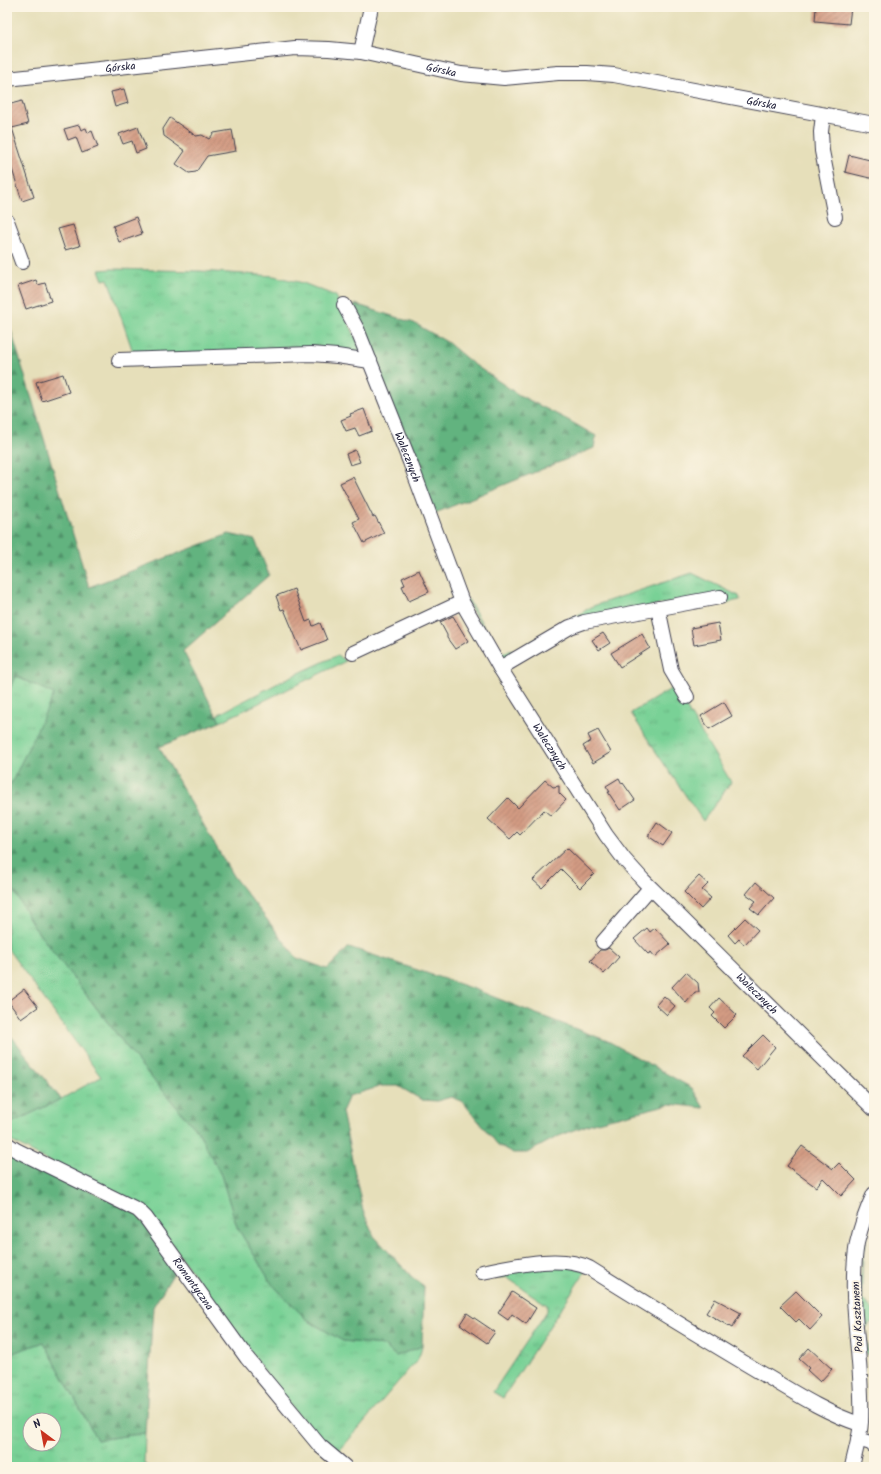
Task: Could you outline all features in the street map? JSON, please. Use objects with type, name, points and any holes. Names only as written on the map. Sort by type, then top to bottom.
[{"type":"street","points":[[361,52],[371,7]]},
{"type":"street","name":"Górska","points":[[7,79],[295,48],[329,49],[361,52],[461,74],[504,78],[580,73],[614,76],[874,124]]},
{"type":"street","points":[[823,115],[821,132],[822,151],[835,217]]},
{"type":"street","points":[[7,221],[22,262]]},
{"type":"street","name":"Walecznych","points":[[344,305],[357,329],[370,361],[410,462],[462,602],[500,668],[606,835],[624,859],[650,888],[874,1109]]},
{"type":"street","points":[[119,360],[311,354],[370,361]]},
{"type":"street","points":[[500,668],[577,624],[720,597]]},
{"type":"street","points":[[353,653],[462,602]]},
{"type":"street","points":[[658,608],[671,670],[687,697]]},
{"type":"street","points":[[603,942],[650,888]]},
{"type":"street","name":"Romantyczna","points":[[7,1144],[16,1150],[138,1210],[146,1218],[247,1358],[320,1446],[345,1467]]},
{"type":"street","name":"Pod Kasztanem","points":[[852,1467],[860,1424],[861,1390],[855,1295],[855,1259],[863,1222],[874,1194]]},
{"type":"street","points":[[482,1272],[555,1261],[579,1263],[694,1334],[768,1377],[842,1418],[860,1424]]},
{"type":"street","points":[[858,1439],[871,1443],[874,1446]]},
{"type":"green space","points":[[99,270],[200,271],[274,276],[303,283],[336,296],[365,357],[134,355],[108,279],[103,280]]},
{"type":"green space","points":[[355,304],[414,323],[447,342],[472,363],[519,395],[596,436],[594,448],[433,514],[352,309]]},
{"type":"green space","points":[[7,317],[89,587],[229,534],[255,540],[269,575],[183,651],[220,722],[159,747],[233,876],[297,958],[327,969],[349,947],[474,989],[608,1041],[692,1088],[704,1108],[670,1104],[593,1123],[559,1136],[527,1153],[513,1153],[498,1145],[462,1101],[451,1097],[437,1101],[422,1100],[398,1086],[382,1086],[349,1096],[342,1112],[363,1211],[374,1236],[412,1277],[424,1286],[422,1346],[396,1356],[383,1345],[343,1341],[307,1320],[272,1284],[237,1227],[221,1175],[199,1133],[139,1063],[34,927],[7,878],[7,782],[11,784],[54,694],[15,676],[7,696]]},
{"type":"green space","points":[[692,573],[739,596],[740,600],[725,603],[723,594],[605,614],[506,659],[501,658],[466,600],[468,599],[499,653],[519,649],[593,606]]},
{"type":"green space","points":[[338,655],[346,661],[220,722],[217,715],[284,680]]},
{"type":"green space","points":[[15,676],[55,694],[11,784],[7,782],[7,696]]},
{"type":"green space","points":[[674,687],[731,782],[703,821],[631,713]]},
{"type":"green space","points":[[7,878],[34,927],[139,1063],[199,1133],[221,1175],[237,1227],[272,1284],[307,1320],[343,1341],[383,1345],[396,1356],[422,1346],[416,1362],[335,1456],[290,1406],[150,1215],[7,1139],[7,1125],[61,1099],[101,1077],[7,948]]},
{"type":"green space","points":[[7,1035],[12,1037],[61,1099],[7,1125]]},
{"type":"green space","points":[[7,1149],[137,1214],[177,1268],[153,1307],[145,1433],[97,1440],[44,1342],[7,1355]]},
{"type":"green space","points":[[874,1208],[866,1238],[864,1253],[862,1298],[860,1284],[862,1246]]},
{"type":"green space","points":[[555,1264],[586,1270],[503,1398],[493,1392],[547,1311],[547,1305],[506,1277],[494,1279],[498,1273]]},
{"type":"green space","points":[[862,1298],[874,1311],[874,1325],[871,1322],[865,1329],[868,1356],[864,1351]]},
{"type":"green space","points":[[44,1342],[97,1440],[145,1433],[144,1463],[148,1467],[7,1467],[7,1355]]},
{"type":"building","points":[[816,7],[851,7],[849,24],[815,21]]},
{"type":"building","points":[[124,89],[128,103],[115,107],[111,92]]},
{"type":"building","points":[[22,101],[28,124],[12,128],[34,197],[22,201],[7,153],[7,105]]},
{"type":"building","points":[[170,118],[196,136],[202,135],[209,139],[214,133],[232,130],[236,151],[207,156],[196,172],[189,173],[176,164],[185,151],[164,136],[163,129]]},
{"type":"building","points":[[79,125],[81,130],[86,128],[88,133],[92,131],[98,147],[82,153],[76,137],[68,140],[64,129]]},
{"type":"building","points":[[138,127],[146,149],[136,153],[132,141],[123,144],[119,134]]},
{"type":"building","points":[[849,155],[874,161],[874,179],[845,172]]},
{"type":"building","points":[[136,217],[142,234],[119,242],[113,226]]},
{"type":"building","points":[[73,225],[80,246],[65,250],[58,229]]},
{"type":"building","points":[[36,280],[38,285],[45,283],[51,301],[26,309],[18,286]]},
{"type":"building","points":[[63,374],[69,392],[42,401],[36,382]]},
{"type":"building","points":[[364,409],[372,431],[359,436],[355,428],[346,431],[341,420],[351,416],[350,414]]},
{"type":"building","points":[[355,450],[360,462],[350,465],[346,454]]},
{"type":"building","points":[[353,477],[373,517],[375,516],[384,533],[364,543],[353,522],[359,519],[340,483]]},
{"type":"building","points":[[419,570],[429,592],[409,601],[402,586],[405,585],[402,578]]},
{"type":"building","points":[[294,589],[306,622],[311,620],[313,626],[320,623],[327,640],[301,650],[284,609],[281,610],[276,596]]},
{"type":"building","points":[[453,616],[468,641],[455,649],[447,638],[447,635],[440,622]]},
{"type":"building","points":[[718,623],[721,640],[694,645],[691,628]]},
{"type":"building","points":[[603,633],[610,643],[599,650],[592,640]]},
{"type":"building","points":[[642,634],[650,648],[620,667],[611,653]]},
{"type":"building","points":[[724,702],[732,716],[709,729],[701,716]]},
{"type":"building","points":[[598,730],[611,752],[593,763],[583,746],[591,741],[588,735]]},
{"type":"building","points":[[619,778],[635,800],[620,810],[608,792],[610,792],[606,786]]},
{"type":"building","points":[[545,780],[553,787],[559,786],[559,793],[566,800],[551,816],[544,810],[520,835],[517,832],[510,839],[488,819],[508,798],[518,808]]},
{"type":"building","points":[[657,822],[672,833],[663,846],[648,836]]},
{"type":"building","points":[[567,848],[594,874],[580,888],[561,869],[542,888],[533,880]]},
{"type":"building","points":[[699,876],[708,884],[702,890],[711,898],[701,909],[684,892]]},
{"type":"building","points":[[756,882],[774,898],[759,915],[750,908],[756,901],[746,894]]},
{"type":"building","points":[[745,918],[758,930],[744,945],[739,939],[735,943],[728,935]]},
{"type":"building","points":[[647,928],[650,932],[655,928],[670,944],[655,957],[651,952],[648,954],[634,939]]},
{"type":"building","points":[[609,948],[619,957],[604,974],[590,961],[600,950]]},
{"type":"building","points":[[686,972],[698,983],[699,992],[695,992],[686,1003],[672,987]]},
{"type":"building","points":[[24,989],[38,1007],[21,1019],[8,1001]]},
{"type":"building","points":[[664,996],[675,1006],[667,1015],[656,1005]]},
{"type":"building","points":[[719,998],[737,1015],[724,1028],[712,1016],[715,1013],[710,1008]]},
{"type":"building","points":[[763,1035],[775,1047],[757,1069],[742,1056]]},
{"type":"building","points":[[802,1146],[833,1169],[839,1163],[856,1180],[841,1196],[823,1178],[816,1187],[787,1166]]},
{"type":"building","points":[[796,1291],[822,1317],[810,1330],[799,1319],[796,1322],[780,1306]]},
{"type":"building","points":[[512,1292],[536,1308],[526,1324],[512,1314],[508,1320],[498,1313]]},
{"type":"building","points":[[715,1299],[741,1313],[732,1328],[706,1313]]},
{"type":"building","points":[[467,1313],[495,1332],[487,1343],[460,1324]]},
{"type":"building","points":[[809,1348],[832,1369],[820,1382],[807,1370],[809,1368],[799,1359]]}]
